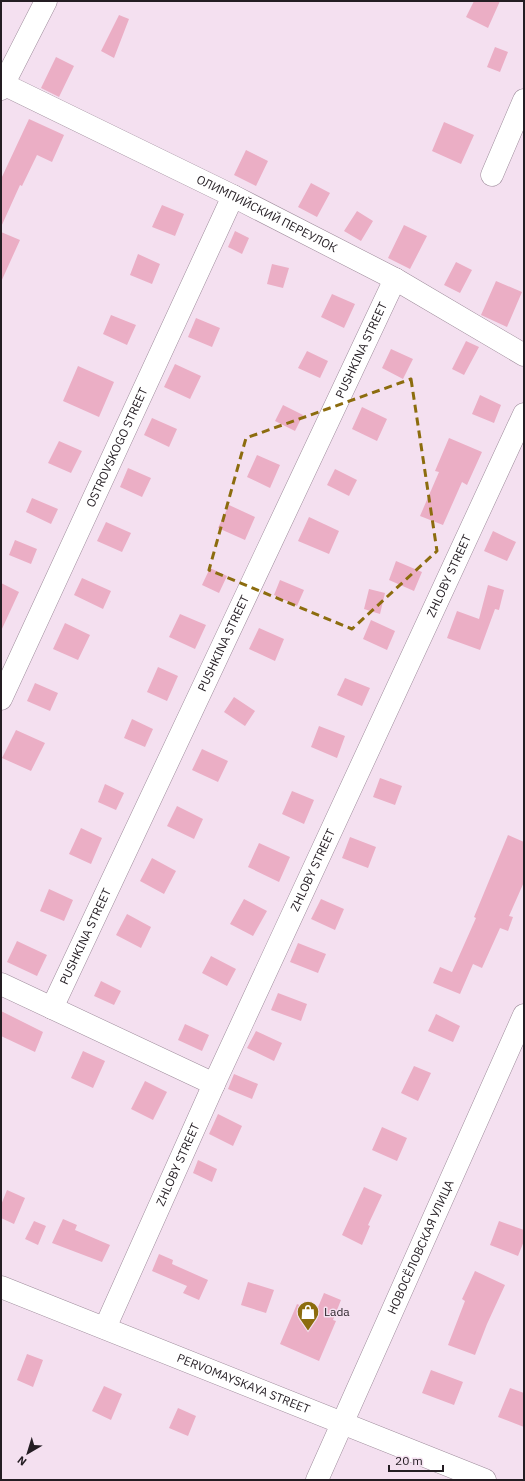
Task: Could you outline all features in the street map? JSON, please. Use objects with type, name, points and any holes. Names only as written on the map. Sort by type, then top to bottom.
[{"type":"street","points":[[2,87],[46,1]]},
{"type":"street","name":"ОЛИМПИЙСКИЙ ПЕРЕУЛОК","points":[[2,87],[233,196],[395,279],[524,355]]},
{"type":"street","points":[[492,175],[524,100]]},
{"type":"street","name":"OSTROVSKOGO STREET","points":[[1,699],[233,196]]},
{"type":"street","name":"PUSHKINA STREET","points":[[52,1008],[395,279]]},
{"type":"street","name":"ZHLOBY STREET","points":[[105,1328],[214,1084],[524,414]]},
{"type":"street","points":[[1,984],[214,1084]]},
{"type":"street","name":"НОВОСЁЛОВСКАЯ УЛИЦА","points":[[317,1480],[341,1423],[524,1015]]},
{"type":"street","name":"PERVOMAYSKAYA STREET","points":[[1,1287],[485,1480]]},
{"type":"highlighted area","points":[[411,379],[437,551],[352,629],[209,570],[246,438]]},
{"type":"building","points":[[474,1],[500,1],[488,28],[466,17]]},
{"type":"building","points":[[119,15],[129,19],[114,58],[101,51]]},
{"type":"building","points":[[495,47],[508,52],[500,72],[487,67]]},
{"type":"building","points":[[56,57],[74,66],[59,97],[41,88]]},
{"type":"building","points":[[29,119],[64,135],[52,162],[37,155],[22,186],[20,185],[1,227],[1,179]]},
{"type":"building","points":[[444,122],[474,135],[461,164],[432,151]]},
{"type":"building","points":[[246,150],[268,161],[256,186],[234,175]]},
{"type":"building","points":[[311,183],[330,193],[317,217],[298,207]]},
{"type":"building","points":[[162,205],[184,214],[175,236],[152,227]]},
{"type":"building","points":[[357,211],[373,221],[361,241],[344,231]]},
{"type":"building","points":[[404,225],[427,236],[410,269],[388,258]]},
{"type":"building","points":[[235,231],[249,238],[242,254],[228,247]]},
{"type":"building","points":[[1,232],[20,240],[1,282]]},
{"type":"building","points":[[138,254],[160,264],[152,284],[130,275]]},
{"type":"building","points":[[456,262],[472,270],[460,293],[444,285]]},
{"type":"building","points":[[272,264],[289,268],[283,288],[267,284]]},
{"type":"building","points":[[496,281],[522,292],[507,327],[481,315]]},
{"type":"building","points":[[332,294],[355,304],[344,328],[321,317]]},
{"type":"building","points":[[111,315],[136,325],[127,345],[103,334]]},
{"type":"building","points":[[196,318],[220,328],[212,347],[188,337]]},
{"type":"building","points":[[466,341],[479,347],[464,375],[452,369]]},
{"type":"building","points":[[391,349],[413,359],[403,379],[382,368]]},
{"type":"building","points":[[307,351],[328,361],[320,378],[298,368]]},
{"type":"building","points":[[175,364],[201,376],[190,399],[164,387]]},
{"type":"building","points":[[78,366],[114,382],[99,417],[63,401]]},
{"type":"building","points":[[480,395],[501,405],[494,423],[472,414]]},
{"type":"building","points":[[283,405],[303,415],[295,431],[275,421]]},
{"type":"building","points":[[362,407],[387,419],[377,441],[352,429]]},
{"type":"building","points":[[152,418],[177,429],[169,447],[144,435]]},
{"type":"building","points":[[449,438],[482,452],[467,485],[462,482],[443,525],[420,516],[439,472],[435,471]]},
{"type":"building","points":[[59,441],[82,451],[71,473],[48,463]]},
{"type":"building","points":[[257,455],[280,465],[270,488],[247,477]]},
{"type":"building","points":[[128,468],[151,478],[142,497],[120,487]]},
{"type":"building","points":[[335,469],[357,480],[349,496],[327,485]]},
{"type":"building","points":[[32,498],[58,509],[51,524],[26,512]]},
{"type":"building","points":[[229,505],[255,517],[245,540],[218,528]]},
{"type":"building","points":[[309,517],[339,531],[329,554],[298,541]]},
{"type":"building","points":[[106,522],[131,533],[122,552],[97,541]]},
{"type":"building","points":[[493,531],[516,542],[507,561],[484,551]]},
{"type":"building","points":[[15,540],[37,549],[31,564],[9,555]]},
{"type":"building","points":[[396,561],[422,572],[414,591],[389,580]]},
{"type":"building","points":[[210,568],[227,576],[219,593],[202,585]]},
{"type":"building","points":[[82,578],[111,591],[103,609],[74,595]]},
{"type":"building","points":[[280,580],[304,590],[297,606],[274,595]]},
{"type":"building","points":[[1,583],[19,592],[1,631]]},
{"type":"building","points":[[488,585],[504,590],[499,610],[495,609],[480,650],[447,638],[457,611],[479,619]]},
{"type":"building","points":[[369,589],[385,593],[380,614],[364,609]]},
{"type":"building","points":[[180,614],[206,625],[195,649],[169,637]]},
{"type":"building","points":[[371,620],[395,631],[387,650],[363,639]]},
{"type":"building","points":[[65,623],[90,635],[78,660],[53,649]]},
{"type":"building","points":[[259,628],[284,639],[275,661],[249,649]]},
{"type":"building","points":[[158,667],[178,676],[167,701],[147,692]]},
{"type":"building","points":[[345,678],[370,688],[362,706],[337,695]]},
{"type":"building","points":[[35,683],[58,693],[50,711],[27,701]]},
{"type":"building","points":[[234,697],[255,711],[245,726],[224,712]]},
{"type":"building","points":[[132,719],[153,729],[145,747],[124,738]]},
{"type":"building","points":[[319,726],[345,736],[337,758],[311,747]]},
{"type":"building","points":[[16,730],[45,743],[31,771],[2,758]]},
{"type":"building","points":[[202,749],[228,761],[218,782],[192,770]]},
{"type":"building","points":[[380,778],[402,786],[395,805],[373,797]]},
{"type":"building","points":[[105,784],[124,793],[116,810],[98,802]]},
{"type":"building","points":[[292,791],[314,800],[304,824],[282,814]]},
{"type":"building","points":[[177,806],[203,819],[194,839],[167,826]]},
{"type":"building","points":[[81,828],[102,838],[91,864],[69,854]]},
{"type":"building","points":[[508,835],[524,842],[524,882],[509,916],[513,917],[508,931],[500,928],[482,968],[473,964],[460,994],[433,983],[440,967],[452,972],[476,918],[474,917]]},
{"type":"building","points":[[350,837],[376,847],[368,868],[342,858]]},
{"type":"building","points":[[259,843],[290,857],[279,882],[248,867]]},
{"type":"building","points":[[152,858],[176,871],[164,894],[140,881]]},
{"type":"building","points":[[49,889],[73,900],[64,921],[40,911]]},
{"type":"building","points":[[244,899],[267,911],[253,936],[230,924]]},
{"type":"building","points":[[321,899],[344,909],[335,930],[311,919]]},
{"type":"building","points":[[127,914],[151,927],[141,948],[116,935]]},
{"type":"building","points":[[17,941],[47,955],[37,976],[7,962]]},
{"type":"building","points":[[298,943],[326,954],[318,973],[290,962]]},
{"type":"building","points":[[211,956],[236,969],[227,986],[202,973]]},
{"type":"building","points":[[101,981],[121,991],[114,1005],[94,996]]},
{"type":"building","points":[[278,993],[307,1004],[301,1021],[271,1010]]},
{"type":"building","points":[[1,1011],[43,1032],[35,1052],[1,1036]]},
{"type":"building","points":[[436,1014],[460,1026],[453,1042],[428,1031]]},
{"type":"building","points":[[185,1024],[209,1035],[202,1051],[178,1040]]},
{"type":"building","points":[[256,1031],[282,1043],[274,1061],[247,1048]]},
{"type":"building","points":[[83,1051],[105,1061],[93,1088],[71,1078]]},
{"type":"building","points":[[414,1066],[431,1073],[418,1101],[401,1093]]},
{"type":"building","points":[[234,1074],[258,1084],[252,1099],[228,1089]]},
{"type":"building","points":[[145,1081],[167,1092],[153,1120],[131,1109]]},
{"type":"building","points":[[218,1114],[242,1126],[233,1146],[209,1134]]},
{"type":"building","points":[[382,1127],[407,1138],[397,1161],[372,1150]]},
{"type":"building","points":[[198,1160],[217,1169],[212,1182],[193,1173]]},
{"type":"building","points":[[364,1187],[382,1195],[368,1225],[370,1226],[362,1245],[342,1235]]},
{"type":"building","points":[[7,1190],[25,1198],[14,1224],[1,1218],[1,1205]]},
{"type":"building","points":[[63,1219],[77,1225],[75,1230],[110,1245],[102,1262],[52,1243]]},
{"type":"building","points":[[34,1221],[46,1226],[38,1245],[25,1239]]},
{"type":"building","points":[[499,1221],[524,1230],[524,1241],[518,1256],[490,1245]]},
{"type":"building","points":[[159,1254],[173,1260],[172,1264],[208,1280],[199,1300],[183,1293],[187,1286],[152,1271]]},
{"type":"building","points":[[475,1271],[505,1285],[475,1355],[448,1345],[465,1301],[462,1299]]},
{"type":"building","points":[[248,1282],[274,1290],[266,1313],[241,1305]]},
{"type":"building","name":"Lada","points":[[324,1293],[341,1300],[333,1320],[336,1321],[319,1361],[280,1344],[297,1304],[316,1312]]},
{"type":"building","points":[[27,1354],[43,1360],[33,1387],[17,1380]]},
{"type":"building","points":[[431,1370],[463,1382],[454,1405],[422,1393]]},
{"type":"building","points":[[104,1386],[122,1394],[111,1420],[92,1411]]},
{"type":"building","points":[[510,1388],[524,1393],[524,1427],[498,1417]]},
{"type":"building","points":[[178,1408],[196,1416],[188,1436],[169,1428]]},
{"type":"place","name":"Lada","points":[[308,1332]]}]
